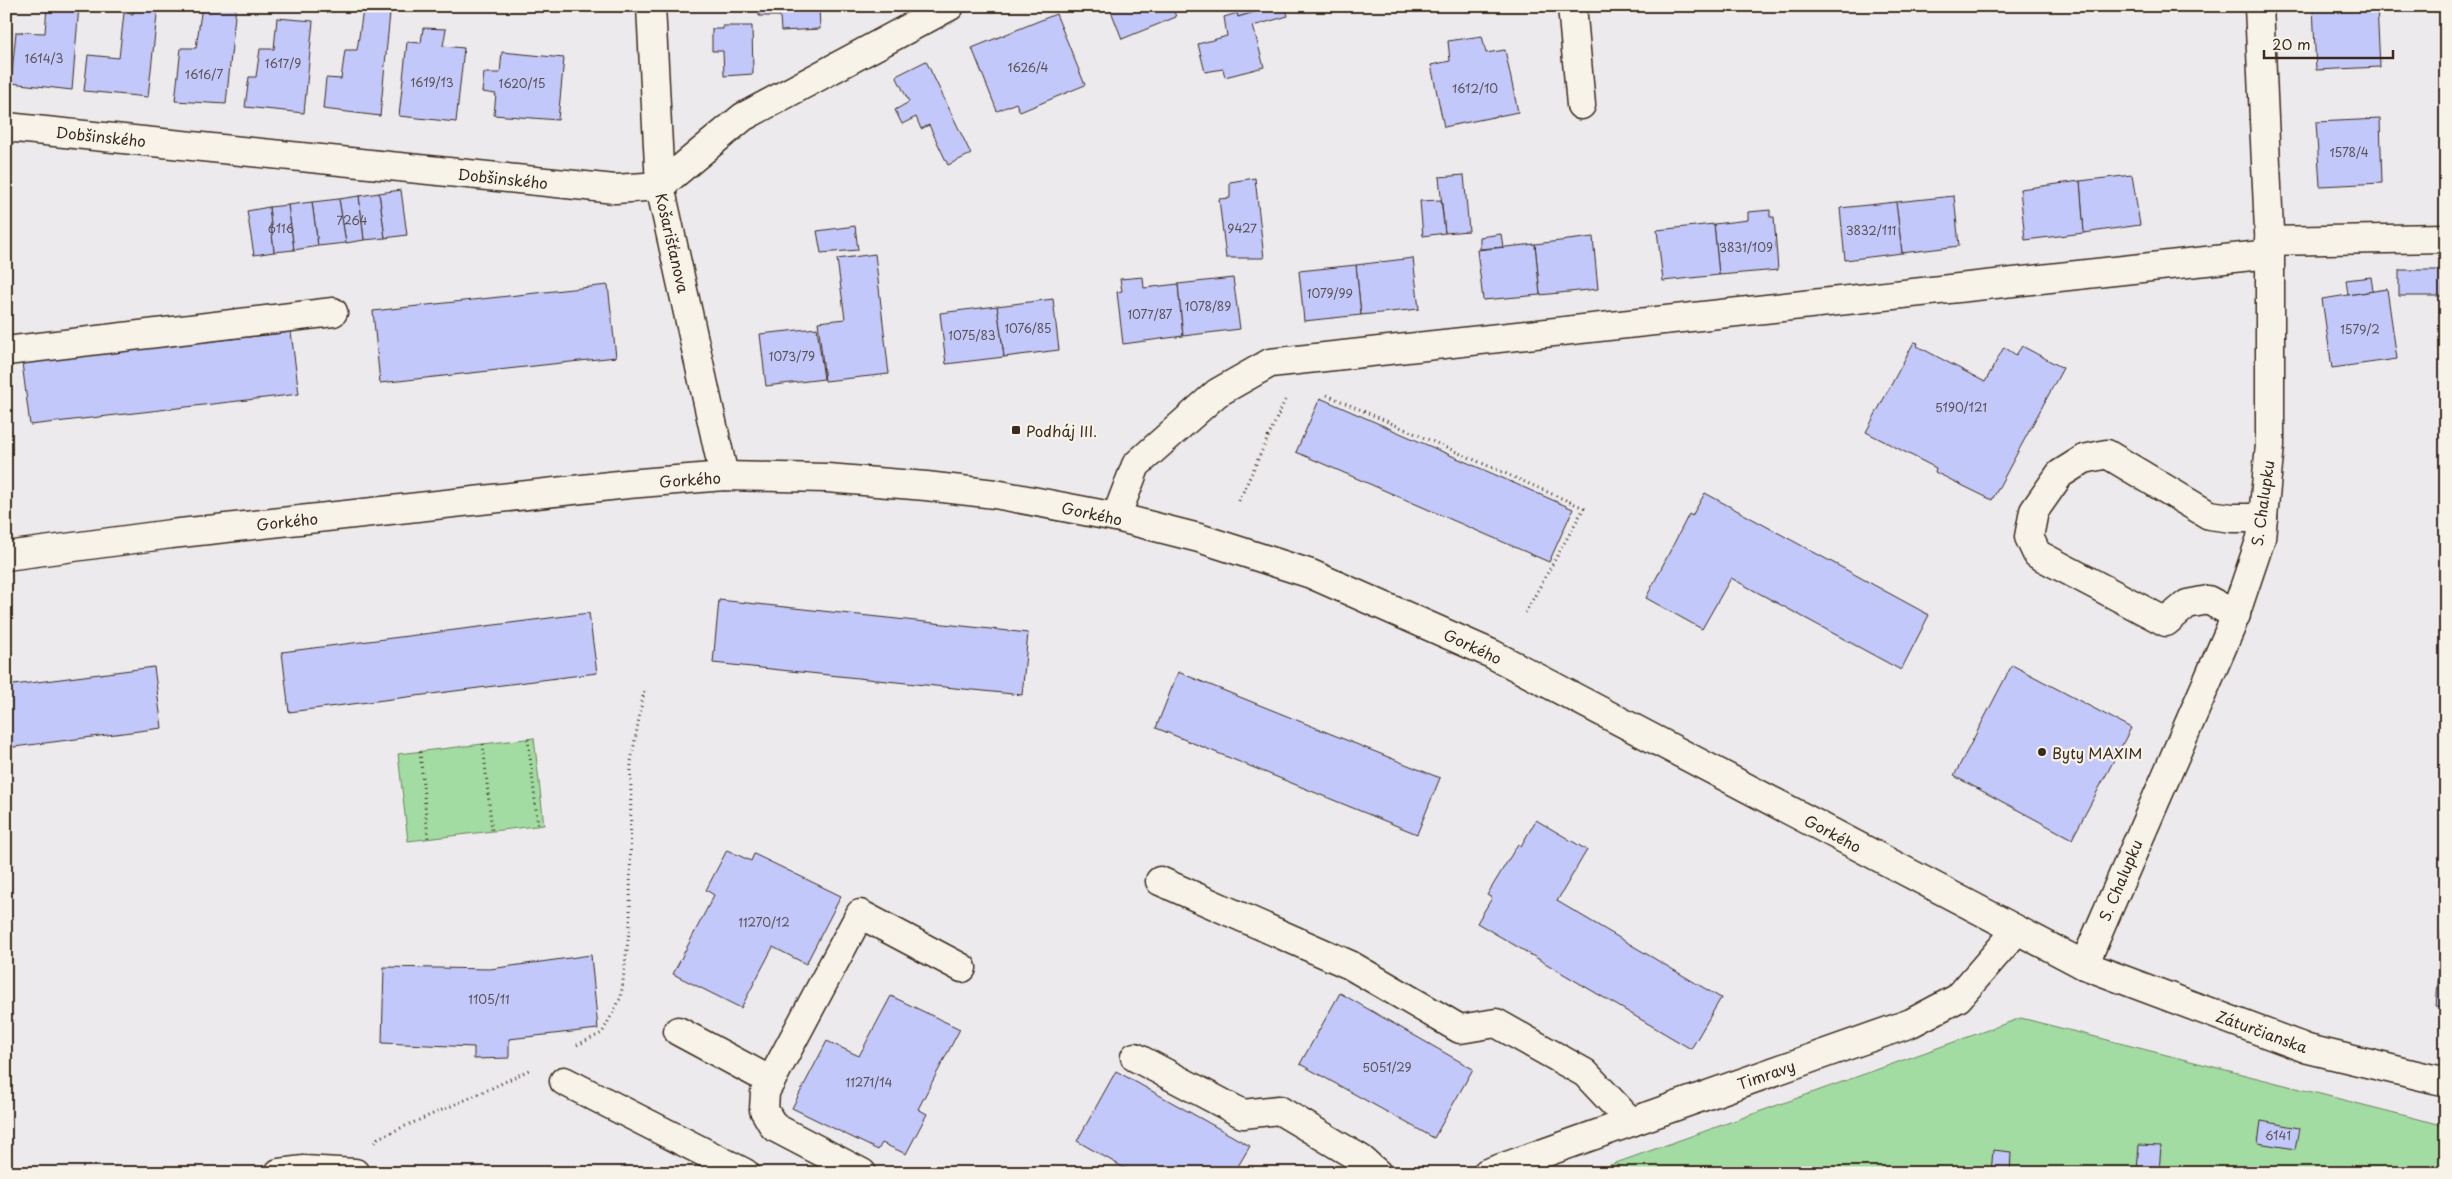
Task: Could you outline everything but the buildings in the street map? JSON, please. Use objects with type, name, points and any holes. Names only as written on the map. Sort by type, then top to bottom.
[{"type":"street","name":"Košarišťanova","points":[[651,6],[660,186],[724,476]]},
{"type":"street","points":[[660,186],[743,117],[950,6]]},
{"type":"street","points":[[1572,6],[1582,105]]},
{"type":"street","name":"S. Chalupku","points":[[2084,965],[2236,615],[2260,538],[2270,445],[2269,247],[2259,6]]},
{"type":"street","name":"Dobšinského","points":[[6,127],[615,189],[660,186]]},
{"type":"street","points":[[1116,517],[1136,465],[1217,393],[1270,364],[2269,247],[2446,238]]},
{"type":"street","points":[[6,350],[334,312]]},
{"type":"street","points":[[2236,615],[2208,600],[2187,604],[2166,622],[2038,554],[2029,538],[2034,510],[2060,474],[2084,459],[2107,454],[2209,515],[2232,518],[2263,518]]},
{"type":"street","name":"Gorkého","points":[[6,556],[201,531],[628,484],[724,476],[827,478],[926,486],[995,494],[1116,517],[1199,538],[1311,574],[1492,654],[2084,965]]},
{"type":"street","points":[[1160,881],[1350,965],[1460,1029],[1496,1022],[1585,1073],[1631,1122]]},
{"type":"street","points":[[862,1173],[774,1127],[764,1110],[765,1092],[860,914],[962,968]]},
{"type":"street","name":"Timravy","points":[[1487,1173],[1911,1023],[1958,998],[2017,930]]},
{"type":"street","name":"Záturčianska","points":[[2084,965],[2308,1049],[2446,1082]]},
{"type":"street","points":[[678,1031],[771,1081]]},
{"type":"street","points":[[1135,1057],[1243,1114],[1279,1110],[1361,1159],[1377,1173]]},
{"type":"street","points":[[564,1081],[745,1173]]},
{"type":"street","points":[[279,1173],[304,1170],[354,1173]]},
{"type":"path","points":[[1239,501],[1290,390]]},
{"type":"path","points":[[1321,393],[1584,508],[1525,613]]},
{"type":"path","points":[[572,1048],[602,1033],[621,997],[630,924],[631,762],[644,691]]},
{"type":"path","points":[[528,739],[538,826]]},
{"type":"path","points":[[483,744],[492,831]]},
{"type":"path","points":[[420,752],[428,838]]},
{"type":"path","points":[[354,1173],[378,1138],[490,1089],[532,1068]]},
{"type":"green space","points":[[534,738],[544,825],[408,841],[398,754]]},
{"type":"green space","points":[[2021,1018],[2446,1126],[2446,1173],[1588,1173]]},
{"type":"place","name":"Podháj III.","points":[[1016,430]]},
{"type":"place","name":"Byty MAXIM","points":[[2042,752]]}]
